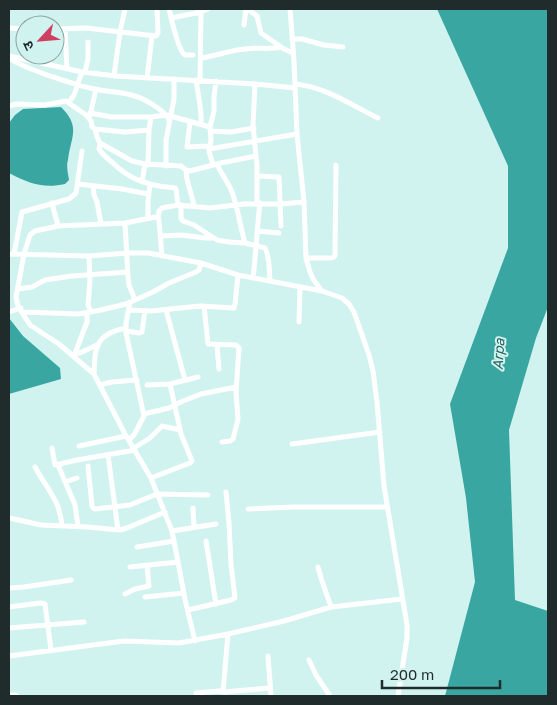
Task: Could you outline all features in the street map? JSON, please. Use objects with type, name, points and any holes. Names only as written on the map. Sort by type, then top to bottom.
[{"type":"street","points":[[114,76],[125,9]]},
{"type":"street","points":[[67,68],[65,29],[86,28],[157,36],[157,9]]},
{"type":"street","points":[[169,9],[176,37],[183,53],[193,55]]},
{"type":"street","points":[[171,18],[208,9]]},
{"type":"street","points":[[244,25],[247,9],[256,16],[260,33],[287,50],[294,52]]},
{"type":"street","points":[[290,9],[304,202],[306,258],[313,279],[322,291]]},
{"type":"street","points":[[201,10],[201,58],[198,80],[201,124]]},
{"type":"street","points":[[147,78],[152,36]]},
{"type":"street","points":[[292,39],[302,39],[314,43],[343,47]]},
{"type":"street","points":[[68,102],[74,94],[84,72],[88,59],[88,42]]},
{"type":"street","points":[[201,58],[213,57],[233,50],[282,46]]},
{"type":"street","points":[[9,57],[22,66],[78,85],[131,95],[158,108],[169,117]]},
{"type":"street","points":[[49,65],[114,76],[307,86],[345,100],[378,118]]},
{"type":"street","points":[[166,166],[166,140],[169,117],[174,100],[174,79]]},
{"type":"street","points":[[216,81],[209,147],[215,164],[230,187],[245,242]]},
{"type":"street","points":[[253,278],[259,203],[254,128],[255,84]]},
{"type":"street","points":[[96,89],[90,116],[92,127],[95,129],[100,143],[100,150],[130,177],[150,184],[175,188],[183,221],[194,224],[214,238],[222,241],[245,242],[265,248],[270,281]]},
{"type":"street","points":[[10,104],[44,105],[63,101],[68,102],[90,116],[169,117],[201,124],[210,129],[231,132],[254,128]]},
{"type":"street","points":[[142,182],[147,164],[151,117]]},
{"type":"street","points":[[190,122],[187,147],[209,147],[298,134]]},
{"type":"street","points":[[95,129],[125,132],[149,130]]},
{"type":"street","points":[[100,143],[132,161],[166,166],[181,166],[190,171],[256,156]]},
{"type":"street","points":[[82,152],[76,193],[72,198],[22,212],[11,254],[89,256],[148,253],[202,263],[238,276],[322,291],[342,298],[354,312],[373,371],[384,486],[407,625],[407,638],[398,696]]},
{"type":"street","points":[[306,258],[332,258],[335,256],[336,165]]},
{"type":"street","points":[[186,170],[194,206]]},
{"type":"street","points":[[257,176],[279,177],[281,226]]},
{"type":"street","points":[[78,184],[148,194]]},
{"type":"street","points":[[148,218],[150,184]]},
{"type":"street","points":[[93,186],[101,224]]},
{"type":"street","points":[[162,256],[158,217],[159,211],[162,208],[179,205],[210,208],[259,203],[304,202]]},
{"type":"street","points":[[52,203],[58,226]]},
{"type":"street","points":[[158,217],[125,223],[58,226],[39,229],[32,233],[29,238],[16,297],[18,306],[30,325],[75,354],[94,374],[151,478],[172,531],[195,640]]},
{"type":"street","points":[[79,446],[128,438],[134,435],[143,420],[144,414],[126,329],[132,301],[129,285],[125,223]]},
{"type":"street","points":[[257,231],[279,233]]},
{"type":"street","points":[[160,236],[182,235],[214,238]]},
{"type":"street","points":[[75,354],[89,312],[89,256]]},
{"type":"street","points":[[9,312],[22,310],[71,314],[89,312],[132,301],[196,272],[202,263]]},
{"type":"street","points":[[18,289],[32,287],[45,280],[90,274],[128,272]]},
{"type":"street","points":[[129,310],[166,310],[204,306],[234,308],[238,276]]},
{"type":"street","points":[[299,322],[300,287]]},
{"type":"street","points":[[204,306],[208,344],[238,346],[236,387],[238,419],[234,438],[230,441],[222,442]]},
{"type":"street","points":[[166,310],[186,380]]},
{"type":"street","points":[[75,354],[97,345],[110,332],[126,329],[139,333],[142,332],[145,311]]},
{"type":"street","points":[[94,374],[97,345]]},
{"type":"street","points":[[217,345],[219,369]]},
{"type":"street","points":[[147,384],[170,384],[198,377]]},
{"type":"street","points":[[100,385],[136,380]]},
{"type":"street","points":[[151,478],[191,463],[192,460],[180,430],[170,384]]},
{"type":"street","points":[[144,414],[169,408],[201,394],[236,387]]},
{"type":"street","points":[[58,465],[134,449],[150,438],[162,426],[180,430]]},
{"type":"street","points":[[292,444],[380,432]]},
{"type":"street","points":[[52,448],[54,464],[58,465],[75,505],[78,526]]},
{"type":"street","points":[[108,455],[118,530]]},
{"type":"street","points":[[88,466],[93,508],[95,509],[133,504],[158,494],[208,495]]},
{"type":"street","points":[[35,468],[56,501],[62,526]]},
{"type":"street","points":[[65,482],[77,478]]},
{"type":"street","points":[[188,610],[236,598],[231,565],[226,492]]},
{"type":"street","points":[[248,509],[387,507]]},
{"type":"street","points":[[193,508],[194,527]]},
{"type":"street","points":[[9,518],[33,524],[118,530],[165,512]]},
{"type":"street","points":[[172,531],[216,524]]},
{"type":"street","points":[[206,541],[216,604]]},
{"type":"street","points":[[137,547],[174,542]]},
{"type":"street","points":[[130,568],[178,562]]},
{"type":"street","points":[[125,594],[135,589],[149,586],[147,566]]},
{"type":"street","points":[[318,567],[331,607]]},
{"type":"street","points":[[9,588],[72,580]]},
{"type":"street","points":[[145,597],[184,593]]},
{"type":"street","points":[[9,656],[124,641],[179,643],[284,621],[331,607],[402,599]]},
{"type":"street","points":[[9,607],[44,603],[49,625],[51,650]]},
{"type":"street","points":[[9,628],[84,622]]},
{"type":"street","points":[[221,693],[228,634]]},
{"type":"street","points":[[268,656],[271,696]]},
{"type":"street","points":[[309,660],[316,675],[330,696]]},
{"type":"street","points":[[196,693],[236,694],[270,688]]},
{"type":"street","points":[[9,695],[16,696]]},
{"type":"water","name":"Arpa","points":[[437,9],[548,9],[548,307],[536,338],[509,430],[515,600],[548,611],[548,696],[445,696],[475,582],[466,498],[450,404],[508,248],[508,166]]},
{"type":"water","points":[[61,107],[71,120],[73,126],[67,165],[69,180],[65,184],[50,186],[29,182],[9,173],[9,123],[15,115],[23,109]]},
{"type":"water","points":[[9,318],[23,336],[60,368],[61,379],[9,394]]}]
